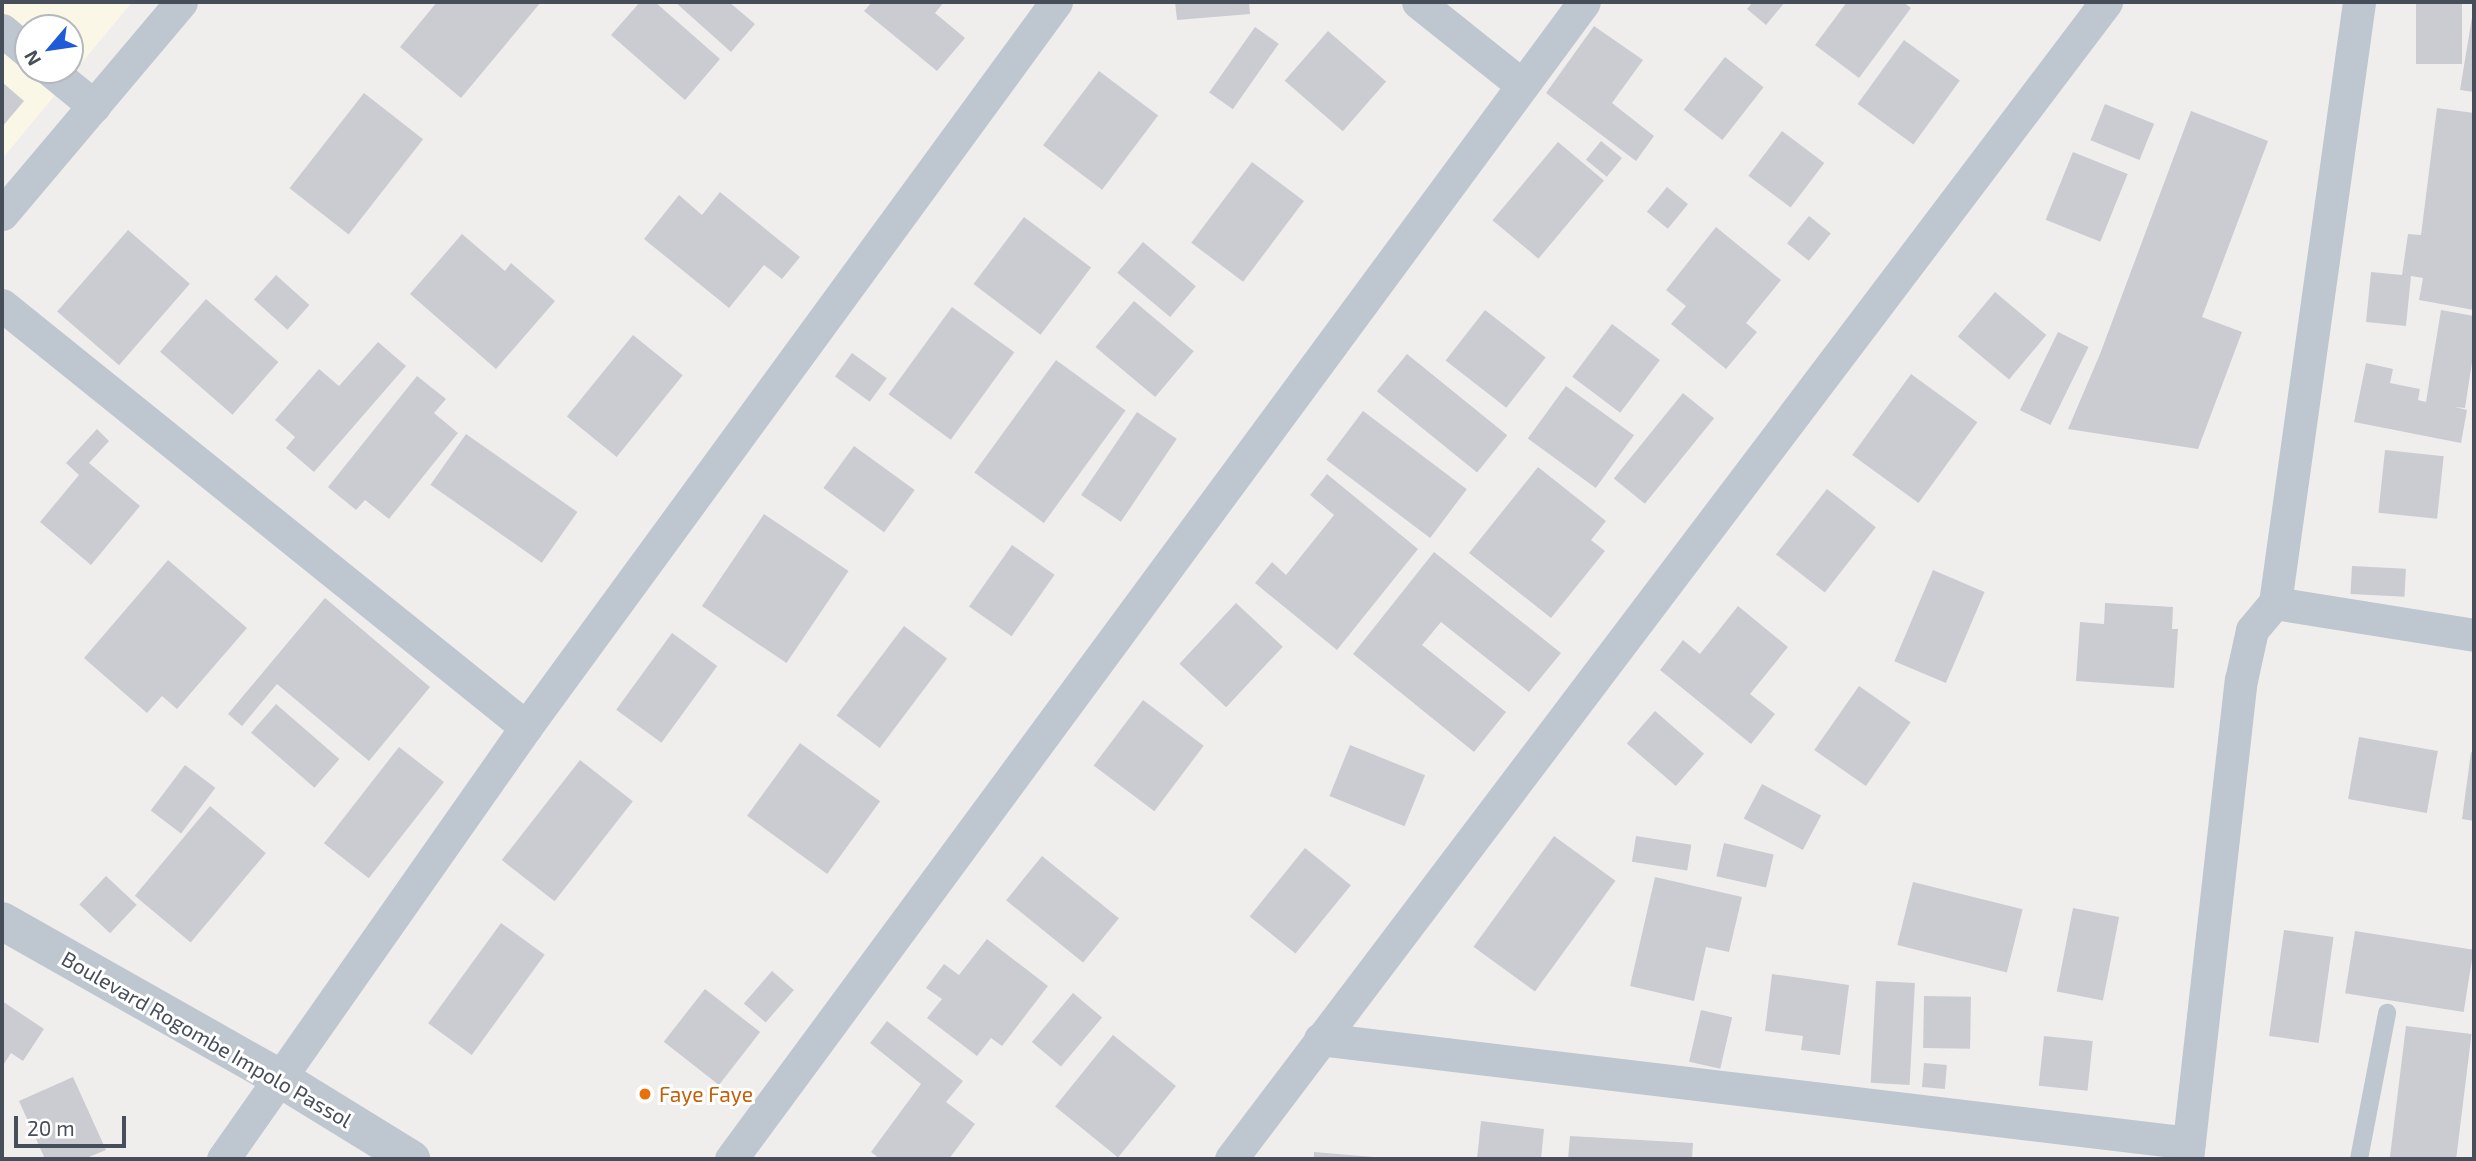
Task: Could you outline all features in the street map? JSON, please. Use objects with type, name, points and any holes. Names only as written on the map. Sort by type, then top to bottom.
[{"type":"street","points":[[2,214],[181,2]]},
{"type":"street","points":[[223,1159],[526,727],[1056,2]]},
{"type":"street","points":[[1418,2],[1522,85]]},
{"type":"street","points":[[731,1159],[1584,2]]},
{"type":"street","points":[[1231,1159],[2106,2]]},
{"type":"street","points":[[1321,1039],[2188,1151],[2241,680],[2252,630],[2275,603],[2359,2]]},
{"type":"street","points":[[67,84],[94,106]]},
{"type":"street","points":[[2,304],[526,727]]},
{"type":"street","points":[[2275,603],[2474,635]]},
{"type":"street","name":"Boulevard Rogombe Impolo Passol","points":[[2,921],[281,1079],[411,1159]]},
{"type":"lane","points":[[2359,1159],[2387,1013]]},
{"type":"shaded area","points":[[2,2],[132,2],[84,60],[84,14],[14,14],[14,84],[64,84],[2,159]]},
{"type":"building","points":[[437,2],[541,2],[461,98],[400,47]]},
{"type":"building","points":[[640,2],[655,2],[720,59],[685,100],[611,35]]},
{"type":"building","points":[[675,2],[729,2],[755,24],[731,52]]},
{"type":"building","points":[[872,2],[944,2],[935,13],[965,38],[937,71],[864,11]]},
{"type":"building","points":[[1175,2],[1249,2],[1250,14],[1177,20]]},
{"type":"building","points":[[1753,2],[1785,2],[1766,25],[1747,9]]},
{"type":"building","points":[[1847,2],[1903,2],[1911,8],[1859,78],[1815,45]]},
{"type":"building","points":[[2416,2],[2462,2],[2462,64],[2416,64]]},
{"type":"building","points":[[2474,12],[2474,92],[2460,90]]},
{"type":"building","points":[[1594,26],[1643,60],[1612,103],[1654,136],[1636,161],[1546,93]]},
{"type":"building","points":[[1255,27],[1279,44],[1233,109],[1209,93]]},
{"type":"building","points":[[1328,31],[1386,82],[1343,131],[1285,81]]},
{"type":"building","points":[[1904,40],[1960,81],[1913,144],[1858,104]]},
{"type":"building","points":[[1725,57],[1764,87],[1722,140],[1684,110]]},
{"type":"building","points":[[1099,71],[1158,116],[1102,190],[1043,145]]},
{"type":"building","points":[[2,82],[24,101],[2,127]]},
{"type":"building","points":[[364,93],[423,139],[349,235],[290,188]]},
{"type":"building","points":[[2105,104],[2154,124],[2140,160],[2090,140]]},
{"type":"building","points":[[2437,108],[2474,113],[2474,310],[2419,300],[2423,278],[2411,276],[2406,326],[2366,322],[2371,272],[2402,275],[2408,234],[2421,235]]},
{"type":"building","points":[[2191,111],[2268,141],[2202,317],[2242,332],[2198,449],[2068,429],[2100,354]]},
{"type":"building","points":[[1782,131],[1824,163],[1791,208],[1748,176]]},
{"type":"building","points":[[1601,141],[1622,158],[1607,177],[1586,160]]},
{"type":"building","points":[[1558,142],[1604,181],[1538,259],[1492,220]]},
{"type":"building","points":[[2073,152],[2128,174],[2100,242],[2046,220]]},
{"type":"building","points":[[1252,162],[1304,201],[1243,282],[1191,243]]},
{"type":"building","points":[[1667,187],[1688,204],[1668,229],[1647,212]]},
{"type":"building","points":[[720,192],[800,257],[782,279],[764,265],[729,308],[644,239],[679,195],[702,215]]},
{"type":"building","points":[[1809,216],[1831,234],[1809,261],[1787,243]]},
{"type":"building","points":[[1024,217],[1091,268],[1041,335],[973,284]]},
{"type":"building","points":[[1716,227],[1781,280],[1746,323],[1757,332],[1726,369],[1671,324],[1686,306],[1666,290]]},
{"type":"building","points":[[128,230],[190,284],[119,365],[57,312]]},
{"type":"building","points":[[462,234],[505,271],[511,263],[555,301],[496,369],[410,294]]},
{"type":"building","points":[[1143,242],[1196,286],[1170,317],[1117,273]]},
{"type":"building","points":[[276,275],[309,305],[287,330],[254,300]]},
{"type":"building","points":[[1995,292],[2046,335],[2009,379],[1958,336]]},
{"type":"building","points":[[206,299],[278,362],[233,415],[160,352]]},
{"type":"building","points":[[1134,301],[1194,351],[1155,397],[1095,347]]},
{"type":"building","points":[[952,307],[1014,352],[951,440],[889,394]]},
{"type":"building","points":[[1485,310],[1546,357],[1506,408],[1446,360]]},
{"type":"building","points":[[2441,310],[2474,316],[2474,349],[2465,408],[2455,407],[2467,410],[2461,443],[2354,422],[2366,363],[2393,369],[2390,383],[2420,389],[2418,400],[2426,402]]},
{"type":"building","points":[[1612,324],[1660,360],[1620,413],[1572,377]]},
{"type":"building","points":[[2058,332],[2089,347],[2050,425],[2020,410]]},
{"type":"building","points":[[633,335],[683,375],[617,457],[567,417]]},
{"type":"building","points":[[378,342],[406,366],[314,472],[286,448],[295,437],[275,420],[319,369],[339,386]]},
{"type":"building","points":[[852,353],[887,378],[870,402],[835,376]]},
{"type":"building","points":[[1407,354],[1507,435],[1477,472],[1377,391]]},
{"type":"building","points":[[1056,360],[1126,411],[1044,523],[974,472]]},
{"type":"building","points":[[1911,374],[1977,422],[1919,503],[1852,455]]},
{"type":"building","points":[[417,376],[446,399],[434,413],[458,433],[389,519],[365,500],[356,510],[328,487]]},
{"type":"building","points":[[1566,386],[1634,435],[1596,488],[1528,439]]},
{"type":"building","points":[[1683,393],[1714,418],[1645,504],[1614,478]]},
{"type":"building","points":[[1363,411],[1467,489],[1430,538],[1326,460]]},
{"type":"building","points":[[1137,412],[1177,439],[1121,522],[1081,495]]},
{"type":"building","points":[[97,429],[109,441],[89,463],[140,506],[91,565],[40,522],[79,475],[66,463]]},
{"type":"building","points":[[466,434],[577,512],[542,563],[430,485]]},
{"type":"building","points":[[854,446],[915,490],[884,532],[823,488]]},
{"type":"building","points":[[2385,450],[2444,456],[2437,519],[2378,513]]},
{"type":"building","points":[[1538,467],[1606,521],[1591,540],[1605,551],[1551,618],[1469,553]]},
{"type":"building","points":[[1327,474],[1418,549],[1337,650],[1255,583],[1272,562],[1286,575],[1334,515],[1310,495]]},
{"type":"building","points":[[1827,489],[1876,527],[1825,593],[1776,554]]},
{"type":"building","points":[[764,514],[849,571],[786,663],[702,606]]},
{"type":"building","points":[[1012,545],[1055,575],[1012,636],[969,606]]},
{"type":"building","points":[[1434,552],[1561,653],[1529,692],[1441,622],[1422,645],[1506,712],[1474,752],[1353,654]]},
{"type":"building","points":[[168,560],[247,628],[177,709],[162,696],[147,713],[84,658]]},
{"type":"building","points":[[2352,566],[2406,569],[2404,597],[2351,594]]},
{"type":"building","points":[[1933,570],[1985,592],[1946,683],[1894,661]]},
{"type":"building","points":[[325,598],[430,687],[369,761],[277,684],[242,726],[228,714]]},
{"type":"building","points":[[1236,603],[1283,647],[1226,707],[1179,664]]},
{"type":"building","points":[[2105,603],[2173,607],[2172,629],[2178,629],[2174,688],[2076,681],[2080,622],[2104,624]]},
{"type":"building","points":[[1738,606],[1788,647],[1750,694],[1775,714],[1751,744],[1660,670],[1683,640],[1700,654]]},
{"type":"building","points":[[904,626],[947,658],[880,748],[837,715]]},
{"type":"building","points":[[672,633],[717,666],[661,743],[616,710]]},
{"type":"building","points":[[1859,686],[1911,722],[1866,786],[1814,750]]},
{"type":"building","points":[[1143,700],[1204,746],[1154,811],[1094,765]]},
{"type":"building","points":[[276,704],[339,759],[314,788],[251,733]]},
{"type":"building","points":[[1655,711],[1704,754],[1676,786],[1627,743]]},
{"type":"building","points":[[2359,737],[2438,751],[2427,813],[2348,799]]},
{"type":"building","points":[[800,743],[880,801],[827,874],[747,816]]},
{"type":"building","points":[[1350,745],[1425,775],[1404,826],[1329,796]]},
{"type":"building","points":[[399,747],[444,782],[369,878],[324,843]]},
{"type":"building","points":[[2471,752],[2474,753],[2474,821],[2462,819]]},
{"type":"building","points":[[580,760],[633,801],[555,901],[502,860]]},
{"type":"building","points":[[185,765],[215,788],[181,833],[151,811]]},
{"type":"building","points":[[1762,784],[1821,815],[1803,850],[1744,818]]},
{"type":"building","points":[[210,806],[266,853],[191,943],[135,896]]},
{"type":"building","points":[[1554,836],[1615,881],[1535,992],[1473,947]]},
{"type":"building","points":[[1636,836],[1691,845],[1687,870],[1632,862]]},
{"type":"building","points":[[1724,843],[1774,854],[1766,888],[1716,876]]},
{"type":"building","points":[[1305,848],[1351,885],[1295,954],[1250,916]]},
{"type":"building","points":[[1042,856],[1119,918],[1083,963],[1006,900]]},
{"type":"building","points":[[106,876],[137,905],[110,933],[79,905]]},
{"type":"building","points":[[1655,877],[1742,897],[1729,952],[1706,947],[1694,1001],[1630,986]]},
{"type":"building","points":[[1913,882],[2023,909],[2007,972],[1897,945]]},
{"type":"building","points":[[2073,908],[2119,917],[2103,1000],[2057,991]]},
{"type":"building","points":[[501,923],[545,955],[472,1055],[428,1023]]},
{"type":"building","points":[[2284,930],[2334,937],[2319,1043],[2269,1036]]},
{"type":"building","points":[[2355,931],[2474,950],[2464,1012],[2345,993]]},
{"type":"building","points":[[987,939],[1048,986],[1002,1046],[991,1038],[977,1056],[927,1018],[942,999],[926,988],[944,964],[959,975]]},
{"type":"building","points":[[772,971],[794,990],[766,1022],[744,1003]]},
{"type":"building","points":[[1772,974],[1849,985],[1840,1055],[1801,1050],[1803,1036],[1765,1031]]},
{"type":"building","points":[[1876,981],[1915,983],[1910,1085],[1871,1083]]},
{"type":"building","points":[[705,989],[760,1032],[719,1085],[664,1042]]},
{"type":"building","points":[[1073,993],[1102,1017],[1061,1066],[1032,1042]]},
{"type":"building","points":[[1924,996],[1971,997],[1970,1049],[1923,1048]]},
{"type":"building","points":[[2,1001],[44,1029],[23,1061],[11,1053],[2,1067]]},
{"type":"building","points":[[1701,1010],[1732,1017],[1720,1069],[1689,1062]]},
{"type":"building","points":[[887,1021],[963,1081],[946,1102],[975,1124],[949,1159],[880,1159],[871,1152],[921,1084],[870,1043]]},
{"type":"building","points":[[2406,1026],[2472,1034],[2456,1159],[2390,1159]]},
{"type":"building","points":[[1113,1035],[1176,1086],[1118,1157],[1055,1106]]},
{"type":"building","points":[[2044,1036],[2093,1041],[2088,1091],[2039,1086]]},
{"type":"building","points":[[1924,1063],[1947,1065],[1945,1089],[1922,1087]]},
{"type":"building","points":[[73,1077],[106,1150],[84,1159],[45,1159],[19,1101]]},
{"type":"building","points":[[1481,1121],[1544,1129],[1541,1159],[1477,1159]]},
{"type":"building","points":[[1570,1136],[1693,1143],[1692,1159],[1568,1159]]},
{"type":"building","points":[[1314,1152],[1374,1157],[1374,1159],[1314,1159]]},
{"type":"place","name":"Faye Faye","points":[[645,1094]]}]
